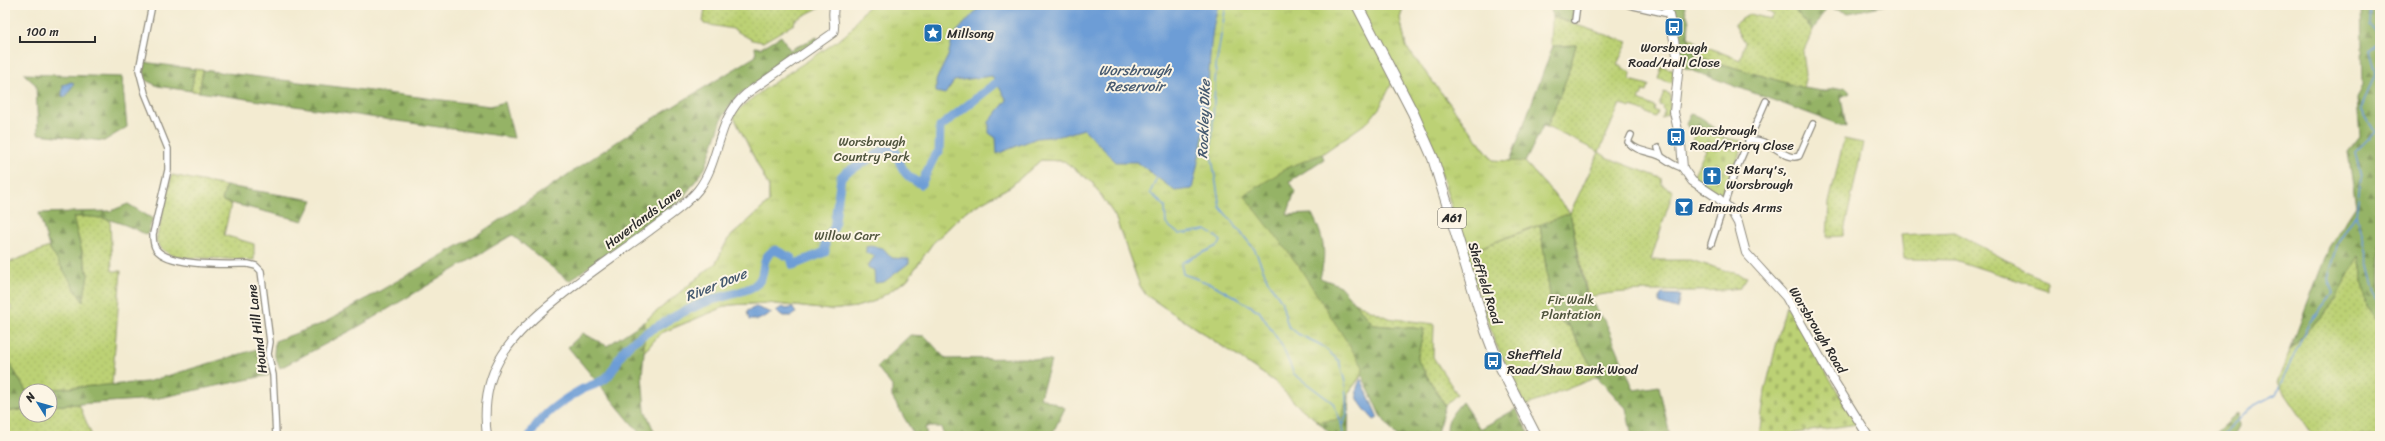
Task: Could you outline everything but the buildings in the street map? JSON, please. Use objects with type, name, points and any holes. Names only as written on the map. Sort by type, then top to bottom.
[{"type":"highway","name":"Sheffield Road","points":[[1357,5],[1413,113],[1433,158],[1486,331],[1497,360],[1536,436]]},
{"type":"street","name":"Hound Hill Lane","points":[[152,5],[139,70],[145,93],[168,149],[168,170],[153,234],[153,243],[156,250],[178,261],[248,264],[256,266],[260,271],[270,342],[268,354],[272,370],[276,436]]},
{"type":"street","name":"Haverlands Lane","points":[[487,436],[485,408],[491,379],[503,351],[517,333],[570,286],[670,215],[698,190],[710,170],[725,123],[735,106],[746,94],[833,33],[834,26],[832,12],[835,5]]},
{"type":"street","points":[[1574,20],[1577,5]]},
{"type":"street","points":[[1629,5],[1669,14]]},
{"type":"street","points":[[1631,135],[1628,142],[1632,147],[1649,154],[1661,156],[1674,166],[1683,168],[1681,144],[1674,112],[1679,65],[1667,5]]},
{"type":"street","points":[[1711,244],[1748,140],[1766,101]]},
{"type":"street","points":[[1748,140],[1764,141],[1784,155],[1795,158],[1799,156],[1812,124]]},
{"type":"street","points":[[1658,148],[1661,156]]},
{"type":"street","name":"Worsbrough Road","points":[[1683,168],[1692,181],[1725,203],[1738,223],[1746,254],[1786,297],[1829,373],[1868,436]]},
{"type":"green space","points":[[693,5],[824,5],[795,20],[794,24],[763,42],[752,40],[733,29],[704,24],[705,8]]},
{"type":"green space","name":"Worsbrough Country Park","points":[[870,5],[1404,5],[1400,18],[1406,47],[1493,160],[1525,162],[1570,213],[1466,253],[1434,150],[1392,83],[1380,107],[1369,121],[1322,154],[1289,167],[1244,195],[1298,265],[1363,367],[1362,374],[1349,392],[1341,419],[1319,422],[1297,405],[1274,381],[1146,295],[1140,286],[1115,216],[1092,182],[1064,161],[1041,160],[1011,186],[966,211],[932,244],[907,280],[875,301],[856,307],[830,310],[768,303],[729,305],[661,333],[644,352],[645,321],[716,263],[728,239],[769,202],[769,187],[733,115],[773,83],[848,33],[866,8]]},
{"type":"green space","name":"Fir Walk Plantation","points":[[1404,5],[1400,18],[1406,47],[1494,161],[1510,161],[1553,46],[1576,45],[1567,77],[1547,127],[1543,126],[1525,162],[1570,213],[1586,294],[1607,325],[1634,390],[1659,386],[1670,436],[1632,436],[1626,408],[1597,377],[1570,327],[1553,317],[1540,225],[1466,253],[1434,150],[1374,30]]},
{"type":"green space","points":[[1551,5],[1569,5],[1569,8],[1573,9],[1572,23],[1552,17]]},
{"type":"green space","points":[[1671,5],[1684,5],[1689,22],[1688,37],[1695,56],[1803,88],[1823,91],[1846,87],[1850,93],[1841,97],[1846,127],[1683,67]]},
{"type":"green space","points":[[1764,5],[1790,5],[1813,30],[1803,52],[1806,75],[1803,88],[1695,56],[1688,37],[1700,44],[1740,60],[1745,42],[1734,24],[1750,14],[1770,19],[1773,15],[1766,10]]},
{"type":"green space","points":[[1790,5],[1885,5],[1849,13],[1827,7],[1813,30]]},
{"type":"green space","points":[[2361,5],[2380,5],[2380,322],[2367,307],[2359,255],[2334,302],[2290,350],[2329,247],[2356,206],[2348,152],[2360,137],[2357,99],[2363,85]]},
{"type":"green space","points":[[1552,17],[1628,42],[1617,64],[1631,73],[1630,80],[1649,85],[1647,92],[1643,91],[1639,100],[1655,107],[1654,110],[1658,112],[1656,117],[1631,106],[1630,108],[1620,104],[1599,152],[1547,127],[1567,77],[1576,45],[1553,46],[1551,44]]},
{"type":"green space","points":[[781,36],[790,50],[817,37],[818,41],[737,96],[723,116],[705,168],[682,199],[569,281],[512,235],[356,328],[280,368],[274,354],[275,341],[324,323],[477,235],[638,128],[756,56],[755,47],[761,48]]},
{"type":"green space","points":[[143,62],[195,69],[191,91],[158,86],[143,79],[141,70]]},
{"type":"green space","points":[[1662,66],[1674,71],[1672,83],[1658,79]]},
{"type":"green space","points":[[195,69],[203,70],[199,92],[191,91]]},
{"type":"green space","points":[[203,70],[490,106],[505,102],[514,138],[199,92]]},
{"type":"green space","points":[[24,74],[122,77],[127,127],[104,141],[38,134],[36,85]]},
{"type":"green space","points":[[1664,92],[1670,94],[1670,113],[1661,118],[1665,111],[1662,109],[1663,106],[1659,105]]},
{"type":"green space","name":"Willow Carr","points":[[739,109],[798,182],[844,153],[1287,151],[1322,154],[1324,159],[1290,181],[1295,191],[1287,215],[1312,214],[1322,238],[1324,253],[1320,278],[1339,285],[1374,325],[1424,329],[1417,359],[1445,406],[1436,436],[1396,436],[1380,415],[1362,375],[1349,392],[1348,436],[1333,436],[1274,381],[1146,295],[1140,286],[1115,216],[1092,182],[1064,161],[1041,160],[1011,186],[966,211],[932,244],[907,280],[875,301],[856,307],[830,310],[768,303],[729,305],[661,333],[644,352],[642,376],[645,410],[656,436],[642,436],[568,347],[583,333],[607,346],[645,321],[716,263],[728,239],[769,202],[769,187],[733,115]]},
{"type":"green space","points":[[1691,114],[1701,118],[1726,138],[1703,137],[1693,133],[1686,124]]},
{"type":"green space","points":[[1697,131],[1745,142],[1721,195],[1692,178],[1706,150],[1692,142]]},
{"type":"green space","points":[[1844,139],[1863,143],[1843,236],[1827,237],[1829,203]]},
{"type":"green space","points":[[1599,152],[1608,158],[1661,178],[1662,185],[1673,191],[1651,260],[1690,260],[1747,277],[1740,288],[1702,291],[1626,292],[1588,297],[1570,213]]},
{"type":"green space","points":[[172,175],[226,186],[222,201],[231,204],[224,235],[254,244],[254,260],[174,257],[160,248],[156,240]]},
{"type":"green space","points":[[226,186],[313,200],[303,221],[222,201]]},
{"type":"green space","points":[[128,204],[153,219],[147,235],[129,226],[111,220],[93,217],[73,217],[88,275],[83,302],[49,247],[39,213],[111,211]]},
{"type":"green space","points":[[95,216],[110,219],[112,271],[121,271],[112,385],[58,389],[58,383],[21,383],[5,355],[5,317],[12,308],[5,299],[5,264],[49,247],[83,301],[88,275],[73,217]]},
{"type":"green space","points":[[1540,225],[1553,317],[1570,327],[1597,377],[1525,406],[1494,340],[1466,253]]},
{"type":"green space","points":[[1954,232],[2047,282],[2047,290],[1955,260],[1904,259],[1901,235]]},
{"type":"green space","points":[[2359,254],[2367,307],[2380,322],[2380,436],[2313,436],[2277,383],[2290,350],[2334,302]]},
{"type":"green space","points":[[1354,302],[1388,318],[1434,324],[1433,357],[1457,394],[1445,406],[1417,359],[1424,329],[1374,325]]},
{"type":"green space","points":[[1786,305],[1857,424],[1777,436],[1759,436],[1765,391]]},
{"type":"green space","points":[[910,335],[925,336],[946,359],[1025,358],[1051,361],[1040,397],[1065,408],[1051,436],[944,436],[941,427],[925,427],[927,436],[915,436],[892,397],[892,386],[877,367]]},
{"type":"green space","points":[[264,347],[269,375],[154,399],[58,405],[58,389],[147,382]]},
{"type":"green space","points":[[5,355],[21,383],[18,383],[18,410],[5,412],[7,392]]},
{"type":"green space","points":[[1462,402],[1480,429],[1516,409],[1530,436],[1448,436],[1448,422]]},
{"type":"green space","points":[[79,404],[92,436],[5,436],[5,412],[18,410],[18,423],[58,423],[58,405]]},
{"type":"green space","points":[[2238,413],[2239,427],[2234,436],[2213,436]]},
{"type":"water","name":"Worsbrough Reservoir","points":[[981,5],[1218,5],[1212,33],[1205,124],[1192,189],[1175,191],[1137,162],[1116,162],[1084,129],[1060,136],[1037,138],[997,154],[996,138],[989,133],[989,122],[1007,100],[992,76],[954,81],[945,94],[936,92],[936,80],[948,56],[953,36]]},
{"type":"water","points":[[71,82],[74,83],[66,97],[62,96],[63,85]]},
{"type":"water","points":[[871,246],[883,248],[892,258],[909,259],[909,263],[884,282],[875,283],[874,270],[867,267],[875,256],[866,253],[866,247]]},
{"type":"water","points":[[1662,294],[1680,295],[1677,309],[1660,304],[1660,296]]},
{"type":"water","points":[[756,307],[772,313],[758,320],[749,320],[747,311]]},
{"type":"water","points":[[782,307],[787,309],[792,307],[796,313],[791,316],[783,316],[776,311]]},
{"type":"water","points":[[1361,379],[1378,418],[1374,420],[1359,401],[1357,396],[1358,385]]},
{"type":"waterway","name":"Rockley Dike","points":[[1226,5],[1216,66],[1211,153],[1220,207],[1255,250],[1268,281],[1281,300],[1288,326],[1298,334],[1321,345],[1339,361],[1345,382],[1347,415],[1342,425]]},
{"type":"waterway","points":[[2371,5],[2370,25],[2380,33]]},
{"type":"waterway","points":[[2380,40],[2370,51],[2376,72],[2361,109],[2375,132],[2355,152],[2361,177],[2356,214],[2380,309]]},
{"type":"waterway","name":"River Dove","points":[[530,436],[539,422],[559,404],[581,390],[606,378],[626,348],[641,336],[696,306],[754,286],[759,282],[766,258],[775,250],[791,258],[793,265],[825,252],[825,239],[834,228],[841,177],[845,173],[886,149],[896,152],[907,175],[921,184],[934,157],[939,152],[940,127],[1006,75]]},
{"type":"waterway","name":"Rockley Dike","points":[[1158,175],[1150,193],[1165,206],[1166,224],[1179,234],[1206,230],[1212,234]]},
{"type":"waterway","points":[[2222,436],[2253,406],[2276,394],[2309,323],[2333,293],[2328,280],[2338,243],[2356,214]]},
{"type":"waterway","name":"Rockley Dike","points":[[1215,236],[1221,241],[1219,245],[1181,263],[1183,274],[1214,285],[1259,311],[1282,346],[1294,374],[1333,403],[1341,422],[1343,436]]},
{"type":"place","name":"Worsbrough Road/Hall Close","points":[[1674,27]]},
{"type":"place","name":"Millsong","points":[[933,33]]},
{"type":"place","name":"Worsbrough Road/Priory Close","points":[[1676,137]]},
{"type":"place","name":"St Mary's, Worsbrough","points":[[1712,176]]},
{"type":"place","name":"Edmunds Arms","points":[[1684,207]]},
{"type":"place","name":"Sheffield Road/Shaw Bank Wood","points":[[1493,361]]}]
